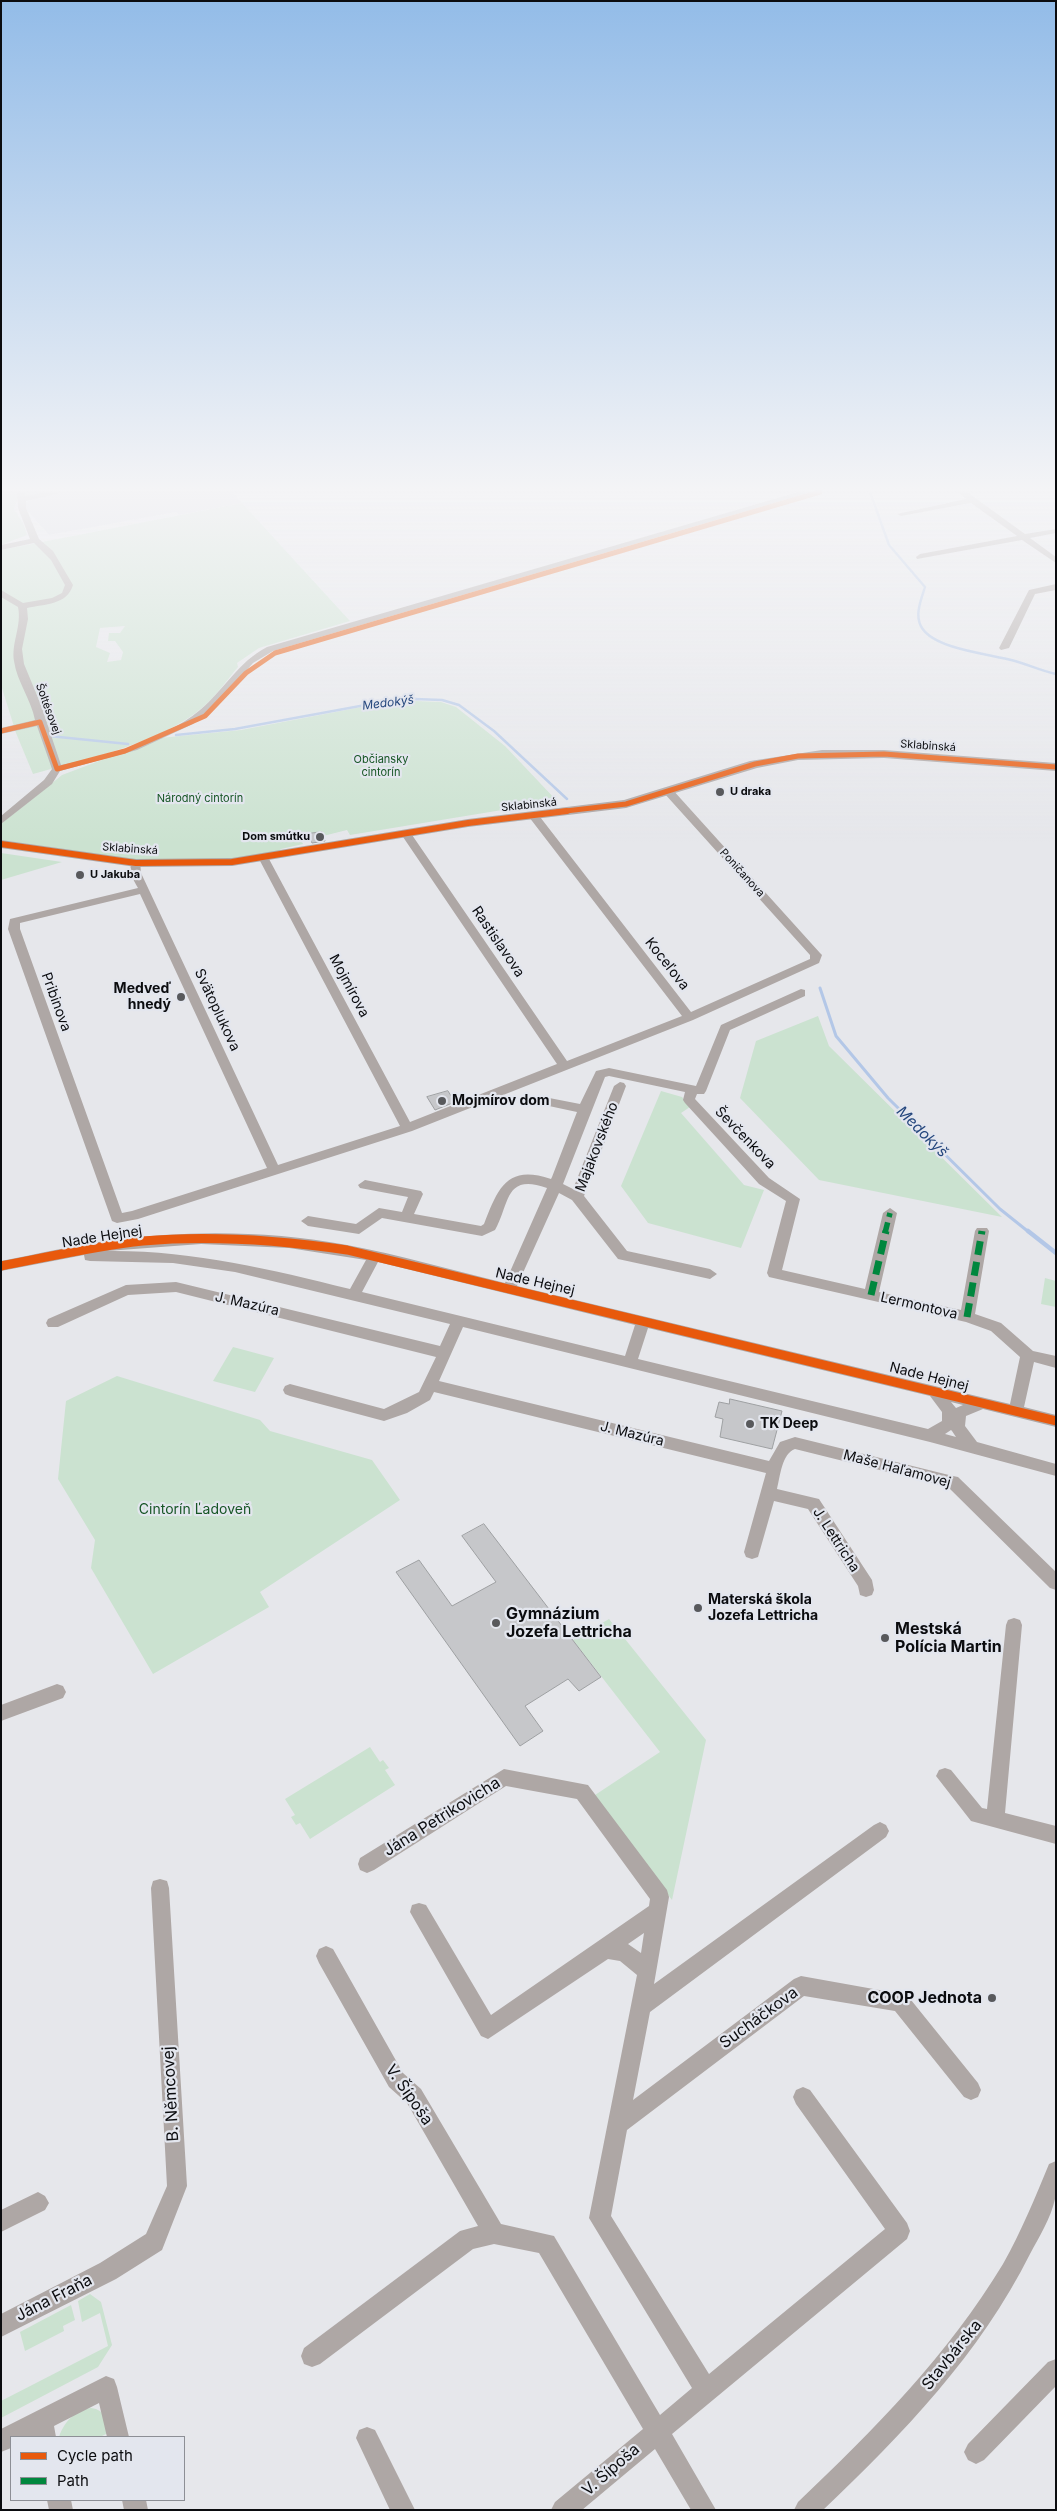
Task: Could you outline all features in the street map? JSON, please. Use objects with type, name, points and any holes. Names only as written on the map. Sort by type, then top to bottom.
[{"type":"street","name":"Šoltésovej","points":[[23,609],[25,621],[18,657],[22,674],[39,714],[40,722],[57,769]]},
{"type":"street","points":[[1,821],[48,782],[57,769],[129,748],[184,724],[210,705],[250,660],[276,647],[406,609]]},
{"type":"street","points":[[1004,648],[1023,609]]},
{"type":"street","points":[[1,731],[40,722]]},
{"type":"street","name":"Sklabinská","points":[[1,844],[136,862],[215,863],[264,859],[406,834],[533,815],[626,804],[755,764],[822,754],[884,754],[1056,767]]},
{"type":"street","name":"Poničanova","points":[[668,791],[816,956],[815,960],[689,1017]]},
{"type":"street","name":"Koceľova","points":[[533,815],[689,1017]]},
{"type":"street","name":"Rastislavova","points":[[406,834],[565,1067]]},
{"type":"street","name":"Mojmírova","points":[[264,859],[407,1128]]},
{"type":"street","name":"Svätoplukova","points":[[136,862],[136,874],[274,1170]]},
{"type":"street","name":"Pribinova","points":[[144,890],[14,921],[14,928],[117,1218],[133,1216],[274,1170]]},
{"type":"street","points":[[509,1289],[555,1185],[584,1109],[600,1074],[609,1072],[696,1090],[725,1028],[800,993]]},
{"type":"street","points":[[274,1170],[407,1128],[689,1017]]},
{"type":"street","name":"Majakovského","points":[[620,1086],[577,1196],[623,1255],[710,1274]]},
{"type":"street","name":"Ševčenkova","points":[[696,1090],[689,1100],[764,1181],[793,1199]]},
{"type":"street","points":[[539,1100],[584,1109]]},
{"type":"street","points":[[308,1221],[359,1229],[378,1213],[482,1231],[490,1227],[506,1188],[514,1182],[528,1179],[555,1185],[577,1196]]},
{"type":"street","points":[[365,1185],[416,1194],[406,1217]]},
{"type":"street","name":"Lermontova","points":[[793,1199],[774,1273],[967,1317],[996,1327],[1028,1355],[1056,1362]]},
{"type":"street","name":"Lermontova","points":[[870,1296],[890,1214]]},
{"type":"street","name":"Lermontova","points":[[967,1317],[982,1231]]},
{"type":"street","name":"Nade Hejnej","points":[[1,1266],[112,1245],[143,1242],[241,1239],[319,1246],[644,1320],[1056,1421]]},
{"type":"street","name":"Nade Hejnej","points":[[59,1256],[167,1256],[199,1259],[256,1270],[629,1364],[971,1446],[1056,1470]]},
{"type":"street","points":[[353,1295],[374,1257]]},
{"type":"street","name":"J. Mazúra","points":[[53,1323],[126,1290],[176,1287],[444,1353]]},
{"type":"street","points":[[290,1390],[384,1415],[424,1396],[459,1320]]},
{"type":"street","points":[[629,1364],[644,1320]]},
{"type":"street","points":[[1016,1411],[1028,1355]]},
{"type":"street","name":"J. Mazúra","points":[[430,1385],[775,1469]]},
{"type":"street","points":[[930,1436],[949,1424],[950,1411],[933,1390]]},
{"type":"street","points":[[971,1446],[957,1426],[959,1413],[982,1403]]},
{"type":"street","name":"Maše Haľamovej","points":[[775,1469],[779,1454],[785,1446],[795,1443],[953,1482],[1056,1583]]},
{"type":"street","points":[[752,1552],[775,1469]]},
{"type":"street","name":"J. Lettricha","points":[[769,1493],[813,1504],[866,1585],[866,1590]]},
{"type":"street","points":[[995,1820],[1014,1625]]},
{"type":"street","points":[[1,1712],[57,1692]]},
{"type":"street","points":[[945,1776],[977,1814],[1056,1836]]},
{"type":"street","name":"Jána Petrikovicha","points":[[367,1864],[504,1777],[582,1791],[660,1897],[640,2006]]},
{"type":"street","points":[[707,2392],[600,2218],[640,2006],[880,1831]]},
{"type":"street","name":"B. Němcovej","points":[[108,2272],[154,2242],[177,2186],[160,1888]]},
{"type":"street","points":[[419,1912],[488,2029],[657,1912]]},
{"type":"street","points":[[606,1949],[624,1952],[647,1971]]},
{"type":"street","name":"V. Šípoša","points":[[326,1956],[396,2080],[414,2096],[494,2233]]},
{"type":"street","name":"Sucháčkova","points":[[618,2124],[801,1986],[900,2002],[971,2090]]},
{"type":"street","points":[[658,2429],[707,2392],[899,2232],[803,2097]]},
{"type":"street","name":"Stavbárska","points":[[806,2510],[865,2455],[970,2337],[990,2307],[1021,2253],[1047,2198],[1056,2172]]},
{"type":"street","points":[[1,2221],[38,2203]]},
{"type":"street","points":[[312,2356],[468,2240],[494,2233],[546,2244],[658,2429],[704,2510]]},
{"type":"street","name":"Jána Fraňa","points":[[1,2326],[108,2272]]},
{"type":"street","points":[[976,2452],[1056,2370]]},
{"type":"street","points":[[18,2436],[43,2429],[106,2387],[118,2436]]},
{"type":"street","name":"V. Šípoša","points":[[564,2510],[658,2429]]},
{"type":"street","points":[[366,2438],[403,2510]]},
{"type":"green space","points":[[1,609],[339,609],[350,621],[259,648],[237,663],[238,667],[203,707],[186,720],[166,731],[99,756],[33,774],[16,733],[1,685]],"holes":[[[125,626],[120,633],[109,633],[108,641],[115,641],[123,652],[121,660],[107,662],[110,653],[96,647],[100,628]]]},
{"type":"green space","points":[[414,701],[441,702],[456,707],[505,746],[557,801],[350,835],[347,830],[323,836],[321,832],[308,834],[309,838],[301,840],[303,844],[281,849],[278,852],[219,860],[139,860],[1,840],[1,824],[62,775],[160,738],[241,730],[372,705]]},
{"type":"green space","points":[[1,853],[62,862],[1,880]]},
{"type":"green space","points":[[818,1016],[829,1046],[1002,1217],[819,1180],[740,1098],[756,1041]]},
{"type":"green space","points":[[661,1091],[682,1097],[690,1107],[681,1113],[744,1185],[764,1190],[741,1248],[648,1223],[621,1186]]},
{"type":"green space","points":[[1045,1278],[1056,1281],[1056,1307],[1041,1304]]},
{"type":"green space","points":[[233,1347],[274,1358],[255,1392],[213,1381]]},
{"type":"green space","name":"Cintorín Ľadoveň","points":[[117,1376],[260,1420],[270,1431],[372,1460],[400,1500],[260,1592],[269,1607],[153,1674],[91,1568],[95,1540],[58,1479],[66,1401]]},
{"type":"green space","points":[[609,1619],[706,1740],[672,1900],[592,1797],[660,1752],[573,1640]]},
{"type":"green space","points":[[370,1747],[380,1762],[383,1760],[389,1768],[385,1770],[395,1785],[310,1839],[300,1823],[296,1825],[291,1817],[295,1815],[285,1799]]},
{"type":"green space","points":[[90,2294],[101,2302],[112,2345],[98,2367],[1,2418],[1,2401],[108,2346],[100,2313],[82,2322],[78,2301]]},
{"type":"green space","points":[[71,2305],[75,2320],[63,2326],[64,2331],[25,2351],[20,2332]]},
{"type":"green space","points":[[85,2409],[96,2409],[103,2413],[110,2432],[102,2436],[59,2436],[64,2426],[71,2418]]},
{"type":"building","points":[[322,832],[325,841],[312,843],[308,834]]},
{"type":"building","name":"Mojmírov dom","points":[[448,1091],[455,1102],[435,1110],[427,1097]]},
{"type":"building","name":"TK Deep","points":[[730,1399],[782,1411],[772,1449],[720,1437],[723,1419],[715,1417],[719,1402],[729,1404]]},
{"type":"building","name":"Gymnázium Jozefa Lettricha","points":[[484,1524],[601,1677],[579,1691],[568,1679],[525,1706],[543,1731],[520,1746],[396,1572],[419,1560],[452,1606],[496,1582],[462,1536]]},
{"type":"waterway","points":[[919,609],[922,628],[939,641],[965,650],[1015,661],[1056,674]]},
{"type":"waterway","name":"Medokýš","points":[[176,735],[235,729],[371,704],[415,699],[442,700],[459,705],[494,731],[567,799]]},
{"type":"waterway","name":"Medokýš","points":[[49,736],[128,744]]},
{"type":"waterway","name":"Medokýš","points":[[820,988],[836,1036],[888,1098],[1000,1209],[1030,1233]]},
{"type":"waterway","name":"Medokýš","points":[[1028,1231],[1056,1253]]},
{"type":"marked path","points":[[871,1295],[890,1213]]},
{"type":"marked path","points":[[967,1317],[982,1231]]},
{"type":"cycle path","points":[[1,731],[40,722],[57,769],[91,761],[142,744],[190,721],[205,716],[217,706],[246,673],[275,653],[423,609]]},
{"type":"cycle path","points":[[1,844],[136,863],[232,862],[279,856],[468,823],[626,804],[755,764],[798,756],[884,754],[1056,767]]},
{"type":"cycle path","points":[[1,1266],[99,1247],[171,1239],[259,1240],[347,1250],[1056,1421]]},
{"type":"place","name":"U draka","points":[[720,792]]},
{"type":"place","name":"Dom smútku","points":[[320,837]]},
{"type":"place","name":"U Jakuba","points":[[80,875]]},
{"type":"place","name":"Medveď hnedý","points":[[181,997]]},
{"type":"place","name":"Mojmírov dom","points":[[442,1101]]},
{"type":"place","name":"TK Deep","points":[[750,1424]]},
{"type":"place","name":"Materská škola Jozefa Lettricha","points":[[698,1608]]},
{"type":"place","name":"Gymnázium Jozefa Lettricha","points":[[496,1623]]},
{"type":"place","name":"Mestská Polícia Martin","points":[[885,1638]]},
{"type":"place","name":"COOP Jednota","points":[[992,1998]]},
{"type":"park label","name":"Občiansky cintorín","points":[[381,766]]},
{"type":"park label","name":"Národný cintorín","points":[[200,799]]}]
